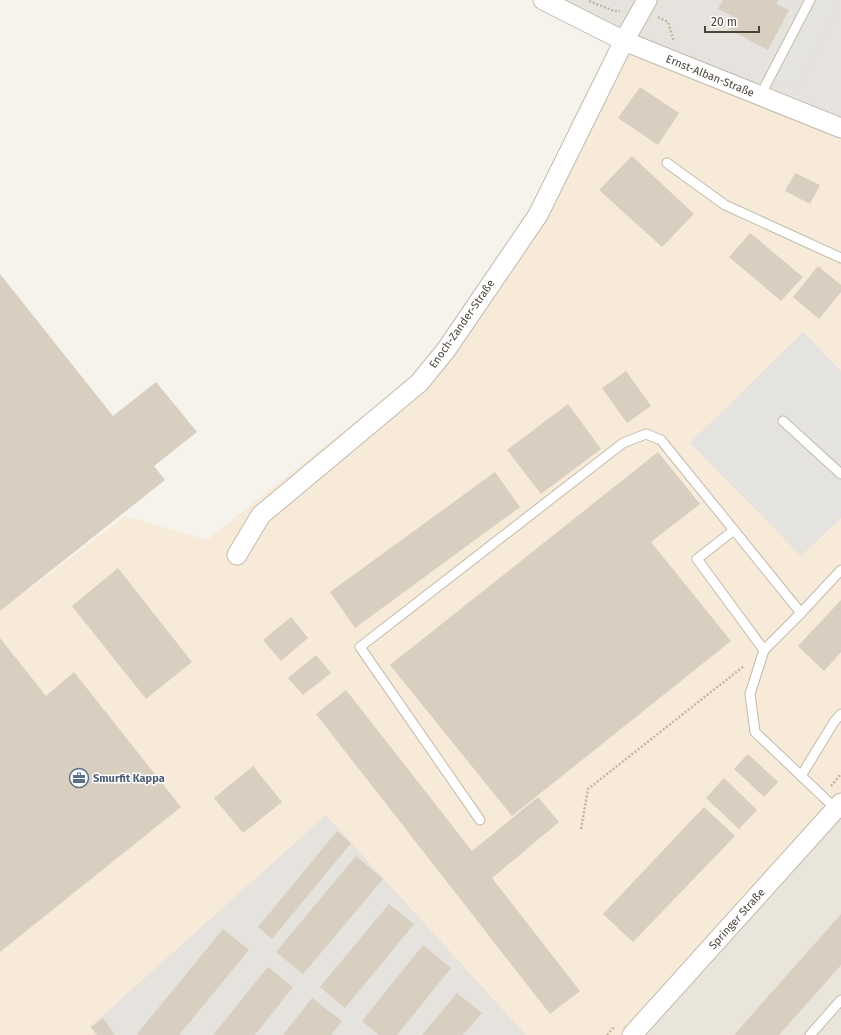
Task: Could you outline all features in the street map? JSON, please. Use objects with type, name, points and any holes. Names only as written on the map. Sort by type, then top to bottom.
[{"type":"street","name":"Ernst-Alban-Straße","points":[[543,0],[566,5],[624,41],[841,128]]},
{"type":"street","points":[[624,41],[645,5]]},
{"type":"street","name":"Enoch-Zander-Straße","points":[[236,555],[261,515],[419,383],[446,350],[538,215],[624,41]]},
{"type":"street","name":"Springer Straße","points":[[632,1035],[838,806]]},
{"type":"lane","points":[[760,96],[810,0]]},
{"type":"lane","points":[[667,163],[725,205],[841,258]]},
{"type":"lane","points":[[783,421],[841,474]]},
{"type":"lane","points":[[480,820],[360,647],[623,443],[646,434],[661,440],[801,613]]},
{"type":"lane","points":[[734,530],[697,560],[764,650]]},
{"type":"lane","points":[[838,806],[801,776],[756,732],[750,694],[764,650],[841,570]]},
{"type":"lane","points":[[801,776],[834,722],[841,714]]},
{"type":"lane","points":[[810,1035],[839,1005]]},
{"type":"path","points":[[587,0],[614,11],[645,5],[668,22],[673,39],[681,42]]},
{"type":"path","points":[[581,829],[588,789],[764,650]]},
{"type":"shaded area","points":[[543,0],[841,0],[841,128]]},
{"type":"shaded area","points":[[810,0],[840,0],[797,91],[770,78]]},
{"type":"shaded area","points":[[624,41],[841,128],[841,803],[632,1035],[0,1035],[0,564],[23,594],[125,516],[207,540],[446,350],[538,215]]},
{"type":"shaded area","points":[[803,332],[841,371],[841,518],[801,556],[690,443]]},
{"type":"shaded area","points":[[841,755],[841,1035],[591,1035]]},
{"type":"shaded area","points":[[326,815],[526,1035],[96,1035],[90,1027]]},
{"type":"building","points":[[723,0],[778,0],[777,4],[789,10],[768,50],[728,29],[734,17],[718,9]]},
{"type":"building","points":[[640,87],[679,113],[658,145],[618,118]]},
{"type":"building","points":[[632,156],[694,214],[662,247],[599,190]]},
{"type":"building","points":[[795,173],[820,185],[810,204],[785,191]]},
{"type":"building","points":[[750,233],[803,277],[781,301],[729,257]]},
{"type":"building","points":[[818,266],[841,285],[841,292],[819,319],[793,297]]},
{"type":"building","points":[[0,274],[113,416],[156,382],[197,432],[154,466],[165,480],[0,611]]},
{"type":"building","points":[[626,371],[651,406],[627,423],[602,388]]},
{"type":"building","points":[[568,404],[601,449],[541,494],[507,450]]},
{"type":"building","points":[[658,452],[700,504],[651,542],[731,641],[512,816],[390,665]]},
{"type":"building","points":[[495,472],[520,507],[355,628],[330,592]]},
{"type":"building","points":[[118,568],[192,662],[146,699],[72,606]]},
{"type":"building","points":[[841,600],[841,652],[824,671],[798,646]]},
{"type":"building","points":[[291,617],[308,638],[281,661],[263,640]]},
{"type":"building","name":"Smurfit Kappa","points":[[0,638],[46,696],[74,672],[181,807],[0,952]]},
{"type":"building","points":[[316,655],[331,673],[303,695],[288,678]]},
{"type":"building","points":[[346,690],[472,851],[538,797],[559,822],[492,878],[580,991],[550,1014],[316,714]]},
{"type":"building","points":[[748,754],[778,782],[764,797],[734,769]]},
{"type":"building","points":[[253,766],[282,802],[243,833],[214,798]]},
{"type":"building","points":[[724,778],[757,810],[739,829],[706,798]]},
{"type":"building","points":[[704,807],[735,836],[633,942],[603,914]]},
{"type":"building","points":[[337,831],[351,843],[272,939],[258,927]]},
{"type":"building","points":[[356,856],[383,879],[303,974],[276,952]]},
{"type":"building","points":[[389,904],[414,924],[345,1008],[320,987]]},
{"type":"building","points":[[841,914],[841,965],[779,1035],[734,1035]]},
{"type":"building","points":[[223,929],[249,950],[179,1035],[138,1035],[137,1034]]},
{"type":"building","points":[[423,945],[451,968],[397,1035],[379,1035],[362,1021]]},
{"type":"building","points":[[268,967],[293,987],[255,1035],[213,1035]]},
{"type":"building","points":[[457,993],[482,1013],[463,1035],[422,1035]]},
{"type":"building","points":[[312,998],[342,1021],[331,1035],[283,1035]]},
{"type":"building","points":[[103,1018],[115,1035],[97,1035],[91,1027]]},
{"type":"place","name":"Smurfit Kappa","points":[[79,778]]}]
